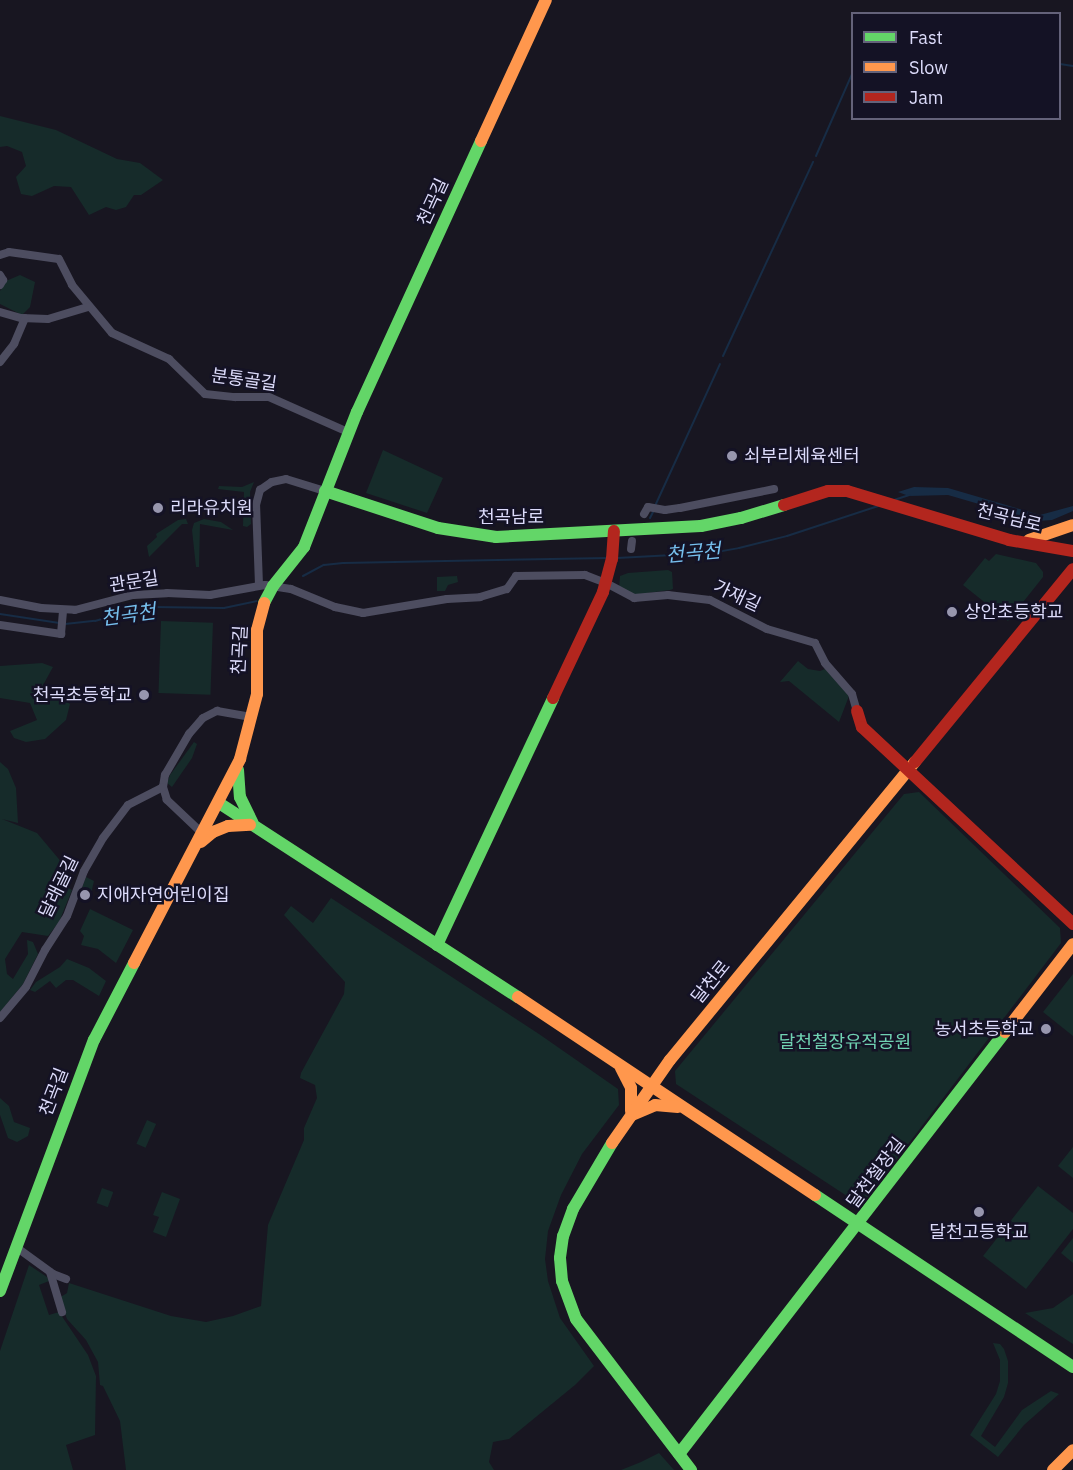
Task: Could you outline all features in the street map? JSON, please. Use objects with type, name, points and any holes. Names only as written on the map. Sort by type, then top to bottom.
[{"type":"street","name":"천곡길","points":[[0,1291],[90,1051],[240,759],[257,694],[257,630],[264,602],[273,586],[304,547],[348,432],[546,0]]},
{"type":"street","name":"분통골길","points":[[0,255],[9,252],[59,259],[69,281],[84,298],[88,307],[112,333],[169,359],[205,394],[235,398],[269,397],[348,432]]},
{"type":"street","points":[[0,275],[3,280],[0,285]]},
{"type":"street","points":[[0,312],[25,318],[48,320],[88,307]]},
{"type":"street","points":[[0,362],[14,344],[25,318]]},
{"type":"street","name":"천곡남로","points":[[259,585],[256,505],[260,490],[272,482],[286,479],[438,528],[474,536],[513,537],[726,522],[828,491],[847,491],[1018,542],[1073,551]]},
{"type":"street","points":[[645,514],[648,507],[680,508],[774,489]]},
{"type":"street","points":[[1018,542],[1042,538],[1073,525]]},
{"type":"street","points":[[437,945],[608,577],[614,547],[614,531]]},
{"type":"street","name":"달천로","points":[[691,1470],[583,1330],[570,1305],[561,1275],[561,1246],[570,1216],[591,1173],[650,1086],[1073,569]]},
{"type":"street","name":"가재길","points":[[273,586],[297,591],[335,607],[363,613],[447,599],[480,597],[507,589],[518,575],[608,577],[634,598],[668,595],[710,600],[766,629],[815,644],[831,671],[852,694],[862,727],[910,769],[1073,924]]},
{"type":"street","name":"관문길","points":[[0,600],[62,613],[133,595],[210,595],[259,585],[273,586]]},
{"type":"street","points":[[0,624],[60,634],[62,613]]},
{"type":"street","points":[[203,834],[171,805],[163,787],[165,775],[181,747],[203,718],[217,711],[252,717]]},
{"type":"street","points":[[240,759],[238,780],[240,797],[256,827]]},
{"type":"street","name":"달래골길","points":[[0,1018],[26,987],[45,950],[67,916],[84,871],[103,838],[128,805],[163,787]]},
{"type":"street","name":"달천철장길","points":[[219,803],[859,1224],[1073,944]]},
{"type":"street","points":[[196,847],[213,832],[228,825],[241,824],[256,827]]},
{"type":"street","points":[[615,1062],[627,1077],[631,1088],[633,1102],[628,1117]]},
{"type":"street","points":[[628,1117],[641,1109],[655,1105],[688,1111]]},
{"type":"street","points":[[679,1455],[859,1224],[1071,1367]]},
{"type":"street","points":[[16,1247],[29,1254],[50,1272],[66,1279]]},
{"type":"street","points":[[50,1272],[62,1312]]},
{"type":"street","points":[[1053,1470],[1073,1450]]},
{"type":"green space","points":[[0,116],[56,130],[117,159],[140,163],[163,180],[141,195],[134,195],[126,207],[116,210],[106,207],[89,215],[71,187],[54,186],[32,196],[21,194],[16,177],[26,166],[22,152],[7,146],[0,147]]},
{"type":"green space","points":[[20,275],[35,282],[30,307],[22,315],[0,304],[0,291],[6,281]]},
{"type":"green space","points":[[383,450],[443,478],[427,513],[366,493]]},
{"type":"green space","points":[[254,482],[250,492],[251,524],[247,527],[243,526],[244,492],[218,489],[219,486],[242,487]]},
{"type":"green space","points":[[186,519],[188,524],[182,524],[149,557],[147,546],[157,537],[156,534],[178,520]]},
{"type":"green space","points":[[204,519],[221,522],[233,530],[200,524],[199,567],[196,567],[192,530],[194,523]]},
{"type":"green space","points":[[996,554],[1036,563],[1043,572],[1043,577],[1008,621],[963,585],[985,558],[989,561]]},
{"type":"green space","points":[[668,570],[672,572],[673,589],[632,595],[619,589],[620,576],[628,573]]},
{"type":"green space","points":[[457,576],[458,582],[448,585],[445,591],[437,591],[437,577]]},
{"type":"green space","points":[[161,621],[213,623],[210,695],[158,693]]},
{"type":"green space","points":[[798,661],[808,669],[820,671],[825,669],[849,696],[839,722],[789,681],[780,682]]},
{"type":"green space","points":[[42,663],[53,667],[42,687],[70,704],[66,720],[45,739],[26,742],[14,738],[10,731],[37,720],[30,703],[0,698],[0,666]]},
{"type":"green space","points":[[194,742],[197,744],[192,758],[172,787],[167,783],[170,775]]},
{"type":"green space","points":[[0,762],[8,769],[16,788],[18,823],[2,819],[37,833],[63,864],[61,884],[72,890],[59,922],[48,936],[22,932],[5,959],[7,974],[13,979],[28,954],[27,940],[33,942],[38,954],[23,984],[0,1012]]},
{"type":"green space","name":"달천철장유적공원","points":[[919,792],[1060,928],[1061,943],[868,1197],[853,1200],[676,1084],[675,1071],[904,794]]},
{"type":"green space","points":[[86,877],[94,881],[90,898],[80,893]]},
{"type":"green space","points":[[331,898],[539,1034],[618,1089],[619,1105],[582,1154],[561,1195],[548,1231],[545,1259],[548,1281],[560,1318],[594,1366],[575,1385],[509,1439],[493,1442],[489,1462],[494,1470],[126,1470],[120,1421],[103,1386],[100,1385],[98,1362],[86,1340],[67,1319],[59,1298],[67,1293],[69,1283],[171,1316],[206,1322],[261,1306],[268,1225],[304,1140],[304,1128],[317,1098],[315,1085],[300,1078],[301,1073],[344,994],[345,982],[284,915],[291,906],[313,923]]},
{"type":"green space","points":[[90,909],[133,930],[116,963],[98,949],[81,945],[84,936],[80,931]]},
{"type":"green space","points":[[67,959],[89,968],[106,981],[99,996],[73,980],[66,980],[56,988],[50,981],[35,992],[30,990],[36,982],[60,967]]},
{"type":"green space","points":[[1073,974],[1073,1036],[1043,1012]]},
{"type":"green space","points":[[0,1098],[9,1106],[14,1122],[30,1128],[28,1136],[17,1142],[8,1138],[0,1115]]},
{"type":"green space","points":[[147,1120],[156,1124],[146,1148],[136,1144]]},
{"type":"green space","points":[[1073,1147],[1073,1178],[1058,1166]]},
{"type":"green space","points":[[1038,1186],[1073,1213],[1073,1229],[1026,1289],[983,1256]]},
{"type":"green space","points":[[102,1188],[113,1192],[108,1207],[97,1203]]},
{"type":"green space","points":[[162,1192],[180,1199],[166,1237],[153,1232],[159,1217],[153,1215]]},
{"type":"green space","points":[[1073,1238],[1073,1263],[1061,1253]]},
{"type":"green space","points":[[29,1265],[47,1277],[49,1281],[39,1285],[49,1315],[59,1312],[88,1355],[96,1376],[95,1435],[66,1445],[73,1470],[0,1470],[0,1351]]},
{"type":"green space","points":[[1073,1294],[1073,1344],[1025,1313],[1053,1308]]},
{"type":"green space","points":[[993,1343],[1000,1344],[1008,1361],[1008,1383],[1004,1397],[981,1436],[995,1447],[1022,1410],[1051,1391],[1059,1394],[1024,1425],[998,1457],[970,1435],[996,1394],[1000,1381],[1000,1360]]},
{"type":"green space","points":[[659,1453],[674,1470],[621,1470],[641,1462]]},
{"type":"water","points":[[914,487],[948,488],[1040,515],[1073,506],[1073,511],[1052,520],[1037,521],[948,495],[909,496],[898,492]]},
{"type":"waterway","points":[[1061,64],[1073,66]]},
{"type":"waterway","points":[[816,156],[851,76]]},
{"type":"waterway","points":[[723,356],[813,162]]},
{"type":"waterway","points":[[655,506],[720,364]]},
{"type":"waterway","name":"천곡천","points":[[894,500],[909,495]]},
{"type":"waterway","name":"천곡천","points":[[617,558],[711,553],[739,548],[787,536],[878,506]]},
{"type":"waterway","points":[[650,518],[653,512]]},
{"type":"waterway","name":"천곡천","points":[[303,576],[324,565],[343,563],[608,558]]},
{"type":"waterway","name":"천곡천","points":[[65,624],[95,621],[133,610],[154,607],[224,608],[256,601]]},
{"type":"waterway","name":"천곡천","points":[[0,614],[59,623]]},
{"type":"traffic: fast","points":[[264,603],[273,586],[304,547],[357,412],[481,141]]},
{"type":"traffic: fast","points":[[325,491],[438,528],[496,537],[701,526],[741,518],[784,505]]},
{"type":"traffic: fast","points":[[437,945],[553,698]]},
{"type":"traffic: fast","points":[[238,770],[240,797],[252,822]]},
{"type":"traffic: fast","points":[[219,803],[518,997]]},
{"type":"traffic: fast","points":[[0,1291],[94,1040],[134,963]]},
{"type":"traffic: fast","points":[[679,1454],[1005,1032]]},
{"type":"traffic: fast","points":[[612,1143],[573,1209],[563,1236],[560,1258],[562,1281],[576,1319],[691,1470]]},
{"type":"traffic: fast","points":[[815,1195],[1073,1367]]},
{"type":"traffic: slow","points":[[481,141],[546,0]]},
{"type":"traffic: slow","points":[[1029,540],[1073,525]]},
{"type":"traffic: slow","points":[[134,963],[240,759],[257,694],[257,630],[264,603]]},
{"type":"traffic: slow","points":[[612,1143],[670,1060],[915,762]]},
{"type":"traffic: slow","points":[[201,842],[213,832],[228,826],[250,825]]},
{"type":"traffic: slow","points":[[1005,1032],[1073,944]]},
{"type":"traffic: slow","points":[[518,997],[815,1195]]},
{"type":"traffic: slow","points":[[621,1068],[631,1088],[631,1111]]},
{"type":"traffic: slow","points":[[632,1115],[655,1105],[678,1107]]},
{"type":"traffic: slow","points":[[1053,1470],[1073,1450]]},
{"type":"traffic: jam","points":[[784,505],[828,491],[847,491],[1009,540],[1073,551]]},
{"type":"traffic: jam","points":[[553,698],[603,592],[612,559],[614,531]]},
{"type":"traffic: jam","points":[[915,762],[1073,569]]},
{"type":"traffic: jam","points":[[857,711],[862,727],[1073,924]]},
{"type":"place","name":"쇠부리체육센터","points":[[732,456]]},
{"type":"place","name":"리라유치원","points":[[158,508]]},
{"type":"place","name":"상안초등학교","points":[[952,612]]},
{"type":"place","name":"천곡초등학교","points":[[144,695]]},
{"type":"place","name":"지애자연어린이집","points":[[85,895]]},
{"type":"place","name":"농서초등학교","points":[[1046,1029]]},
{"type":"place","name":"달천고등학교","points":[[979,1212]]}]
